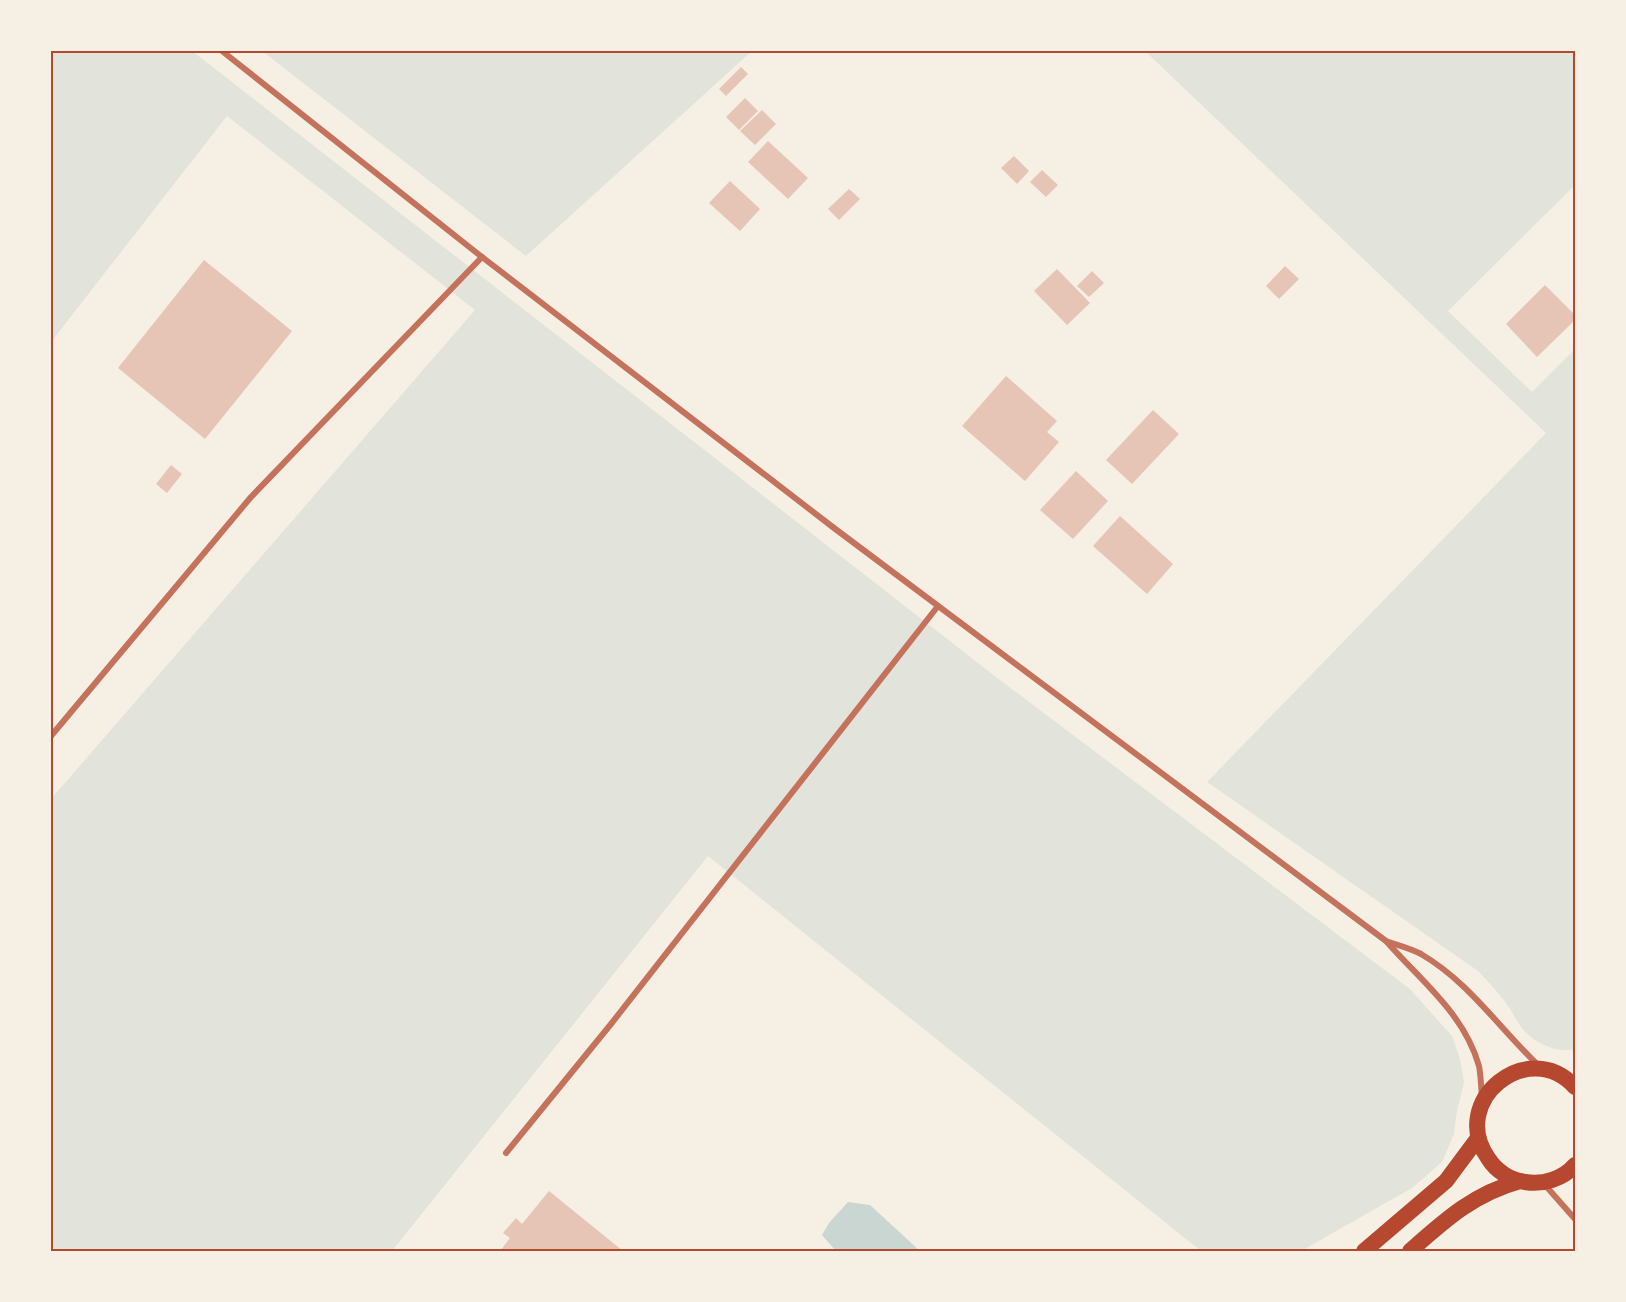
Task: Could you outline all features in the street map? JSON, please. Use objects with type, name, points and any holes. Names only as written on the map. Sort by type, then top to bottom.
[{"type":"highway","points":[[1520,1181],[1505,1175],[1493,1166],[1484,1152],[1478,1138],[1477,1119],[1482,1102],[1490,1089],[1501,1079],[1514,1072],[1527,1069],[1550,1071],[1575,1069]]},
{"type":"highway","points":[[1550,1071],[1575,1087]]},
{"type":"highway","points":[[1364,1251],[1446,1181],[1478,1138]]},
{"type":"highway","points":[[1410,1251],[1448,1217],[1473,1199],[1498,1187],[1520,1181],[1543,1182],[1558,1178],[1575,1165]]},
{"type":"street","points":[[222,51],[482,257],[938,606],[1386,941],[1454,1013],[1469,1038],[1479,1067],[1482,1102]]},
{"type":"street","points":[[51,736],[251,497],[482,257]]},
{"type":"street","points":[[506,1153],[611,1024],[938,606]]},
{"type":"street","points":[[1386,941],[1419,953],[1444,969],[1474,995],[1520,1048],[1550,1071]]},
{"type":"street","points":[[1543,1182],[1575,1219]]},
{"type":"shaded area","points":[[51,51],[192,51],[996,677],[1410,989],[1452,1036],[1460,1059],[1464,1082],[1454,1134],[1442,1162],[1412,1188],[1301,1251],[1201,1251],[708,856],[392,1251],[51,1251],[51,799],[475,310],[227,116],[51,342]]},
{"type":"shaded area","points":[[262,51],[752,51],[526,256]]},
{"type":"shaded area","points":[[1145,51],[1575,51],[1575,185],[1448,311],[1532,392],[1575,349],[1575,1049],[1561,1050],[1538,1042],[1521,1027],[1503,999],[1478,971],[1207,782],[1546,433]]},
{"type":"shaded area","points":[[848,1202],[870,1205],[920,1251],[836,1251],[822,1235],[829,1223]]},
{"type":"building","points":[[741,67],[748,74],[726,96],[719,89]]},
{"type":"building","points":[[745,98],[758,111],[739,130],[726,117]]},
{"type":"building","points":[[762,110],[776,124],[755,145],[740,131]]},
{"type":"building","points":[[768,141],[808,178],[788,199],[748,162]]},
{"type":"building","points":[[1014,156],[1029,171],[1017,184],[1001,168]]},
{"type":"building","points":[[1042,170],[1058,185],[1046,197],[1030,182]]},
{"type":"building","points":[[730,181],[760,209],[740,231],[709,203]]},
{"type":"building","points":[[849,189],[860,199],[839,220],[828,209]]},
{"type":"building","points":[[204,260],[292,331],[205,439],[118,368]]},
{"type":"building","points":[[1285,266],[1299,279],[1279,299],[1266,286]]},
{"type":"building","points":[[1057,269],[1090,303],[1067,325],[1034,291]]},
{"type":"building","points":[[1092,271],[1104,283],[1089,297],[1077,286]]},
{"type":"building","points":[[1545,285],[1575,315],[1575,320],[1537,357],[1506,324]]},
{"type":"building","points":[[1006,376],[1057,421],[1047,432],[1059,442],[1025,481],[962,426]]},
{"type":"building","points":[[1153,410],[1179,434],[1132,484],[1106,460]]},
{"type":"building","points":[[171,465],[182,474],[167,493],[156,484]]},
{"type":"building","points":[[1076,471],[1108,501],[1073,539],[1040,510]]},
{"type":"building","points":[[1120,516],[1173,564],[1147,594],[1093,546]]},
{"type":"building","points":[[549,1191],[623,1251],[500,1251],[510,1238],[503,1233],[516,1218],[522,1224]]}]
